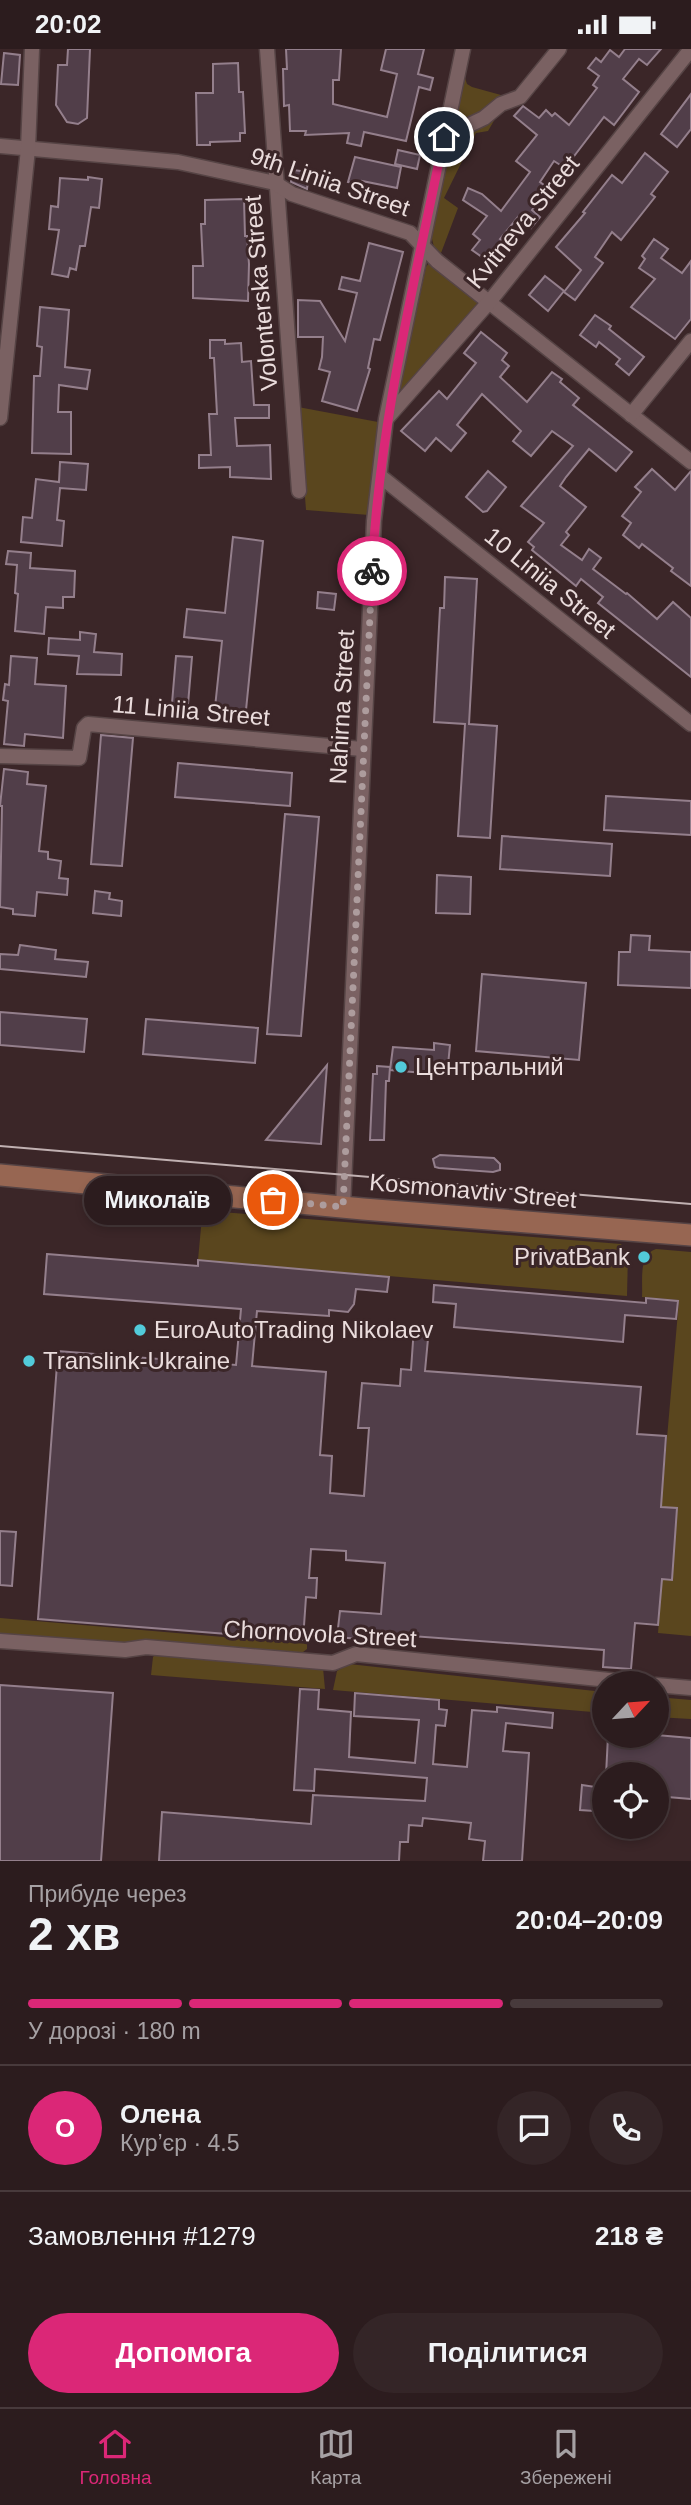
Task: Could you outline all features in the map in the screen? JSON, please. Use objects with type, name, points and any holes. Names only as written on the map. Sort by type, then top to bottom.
[{"type":"main road","name":"Kosmonavtiv Street","points":[[0,1175],[343,1207],[691,1235]]},
{"type":"street","points":[[0,418],[6,301],[28,149],[32,49]]},
{"type":"street","name":"Volonterska Street","points":[[267,49],[299,491]]},
{"type":"street","name":"Nahirna Street","points":[[343,1207],[374,521],[387,419],[463,49]]},
{"type":"street","points":[[444,137],[484,118],[501,104],[520,97],[559,49]]},
{"type":"street","name":"Kvitneva Street","points":[[387,419],[490,300],[691,49]]},
{"type":"street","name":"9th Liniia Street","points":[[0,146],[178,162],[275,183],[292,194],[410,233],[437,261],[490,300],[691,462]]},
{"type":"street","points":[[631,415],[691,341]]},
{"type":"street","name":"10 Liniia Street","points":[[380,476],[691,724]]},
{"type":"street","name":"11 Liniia Street","points":[[0,756],[79,758],[84,728],[88,724],[362,749]]},
{"type":"street","name":"Chornovola Street","points":[[0,1641],[125,1650],[146,1647],[333,1663],[356,1654],[592,1678]]},
{"type":"street","points":[[669,1686],[691,1688]]},
{"type":"shaded area","points":[[464,75],[467,84],[472,87],[512,98],[456,125]]},
{"type":"shaded area","points":[[499,112],[488,131],[476,133],[444,198],[458,208],[441,253],[434,247],[430,231],[448,146],[457,137]]},
{"type":"shaded area","points":[[429,263],[481,304],[403,392],[400,388]]},
{"type":"shaded area","points":[[298,407],[378,422],[369,515],[306,510]]},
{"type":"shaded area","points":[[208,1211],[621,1244],[628,1254],[627,1296],[198,1260],[202,1217]]},
{"type":"shaded area","points":[[656,1249],[691,1252],[691,1636],[658,1633],[662,1579],[672,1580],[676,1508],[661,1507],[679,1300],[642,1297],[644,1262],[650,1252]]},
{"type":"shaded area","points":[[0,1618],[307,1644],[307,1649],[299,1655],[148,1640],[124,1643],[0,1633]]},
{"type":"shaded area","points":[[157,1653],[323,1668],[325,1689],[151,1675],[153,1657]]},
{"type":"shaded area","points":[[349,1664],[592,1691],[592,1712],[333,1690],[337,1671]]},
{"type":"shaded area","points":[[669,1698],[691,1700],[691,1719],[669,1718]]},
{"type":"building","points":[[68,49],[90,49],[87,118],[78,124],[67,122],[56,105],[58,65],[67,65]]},
{"type":"building","points":[[286,49],[341,49],[339,80],[333,80],[333,104],[387,117],[397,74],[381,70],[386,49],[424,49],[418,74],[433,78],[430,90],[419,87],[406,141],[364,132],[361,146],[347,143],[349,133],[305,135],[306,131],[290,131],[289,105],[284,106],[283,69],[287,69]]},
{"type":"building","points":[[625,49],[661,49],[647,65],[639,59],[623,79],[639,92],[614,125],[604,117],[565,168],[554,161],[540,182],[548,188],[532,210],[540,217],[531,228],[518,217],[500,239],[504,242],[489,262],[472,250],[480,240],[473,234],[487,216],[463,200],[468,188],[482,194],[501,211],[530,172],[516,161],[537,135],[514,116],[523,106],[539,118],[546,110],[552,116],[555,113],[569,125],[597,88],[593,85],[599,76],[588,68],[596,58],[601,62],[610,50],[619,57]]},
{"type":"building","points":[[4,53],[20,55],[18,85],[1,84]]},
{"type":"building","points":[[238,63],[245,133],[240,133],[240,141],[197,145],[196,93],[213,93],[213,64]]},
{"type":"building","points":[[691,94],[691,129],[677,147],[661,134]]},
{"type":"building","points":[[398,150],[420,155],[417,169],[395,164]]},
{"type":"building","points":[[645,153],[668,172],[651,194],[655,197],[621,240],[612,232],[595,257],[603,263],[575,300],[564,292],[581,270],[556,247],[612,175],[622,183]]},
{"type":"building","points":[[355,157],[401,167],[397,188],[362,181],[361,185],[348,182]]},
{"type":"building","points":[[293,170],[309,172],[307,189],[291,182]]},
{"type":"building","points":[[88,177],[102,179],[99,208],[91,207],[85,246],[80,246],[76,270],[70,268],[68,277],[52,274],[59,230],[49,229],[51,206],[58,207],[60,178],[88,180]]},
{"type":"building","points":[[244,199],[249,264],[248,301],[193,298],[193,266],[203,266],[201,224],[205,224],[205,200]]},
{"type":"building","points":[[654,239],[668,249],[661,258],[682,273],[691,261],[691,319],[675,339],[631,307],[655,279],[639,268],[645,259],[642,256]]},
{"type":"building","points":[[369,243],[403,252],[380,340],[374,339],[368,368],[370,369],[357,411],[322,401],[330,372],[319,369],[323,337],[298,337],[298,300],[320,301],[345,341],[357,293],[339,289],[342,277],[360,281]]},
{"type":"building","points":[[545,276],[564,291],[548,311],[529,295]]},
{"type":"building","points":[[40,307],[69,310],[65,367],[90,370],[87,389],[59,385],[58,412],[71,412],[71,454],[32,453],[34,376],[40,376],[42,347],[37,346]]},
{"type":"building","points":[[595,315],[644,357],[629,375],[616,364],[620,359],[599,342],[596,347],[580,335]]},
{"type":"building","points":[[481,332],[507,353],[502,360],[509,366],[500,377],[527,402],[552,372],[579,398],[573,405],[632,452],[616,471],[589,449],[566,477],[560,486],[586,507],[566,532],[569,535],[561,545],[582,560],[589,549],[601,558],[593,569],[657,619],[673,602],[691,618],[691,677],[598,603],[603,597],[581,579],[576,586],[532,550],[534,547],[528,542],[544,523],[521,506],[573,446],[552,431],[531,456],[513,441],[521,431],[482,394],[457,425],[466,433],[451,451],[436,438],[425,451],[401,431],[439,391],[447,399],[476,363],[464,353]]},
{"type":"building","points":[[210,340],[225,340],[225,344],[241,343],[242,362],[251,361],[254,405],[269,405],[269,418],[235,418],[237,446],[270,445],[271,479],[230,477],[230,467],[199,468],[199,455],[211,455],[209,414],[217,414],[214,358],[210,358]]},
{"type":"building","points":[[60,462],[88,464],[86,490],[60,488],[57,520],[64,521],[62,546],[21,542],[23,517],[32,518],[36,479],[59,482]]},
{"type":"building","points":[[652,469],[675,490],[691,471],[691,586],[642,544],[639,548],[623,535],[631,523],[622,516],[641,492],[635,487]]},
{"type":"building","points":[[488,471],[506,487],[487,511],[483,512],[466,497]]},
{"type":"building","points":[[233,537],[263,541],[245,720],[214,717],[222,641],[184,637],[187,609],[225,613]]},
{"type":"building","points":[[8,551],[31,553],[30,568],[75,571],[74,597],[63,597],[63,608],[46,607],[44,634],[15,631],[17,565],[6,564]]},
{"type":"building","points":[[445,577],[477,579],[469,724],[497,726],[490,838],[458,836],[465,724],[434,722],[440,608],[444,608]]},
{"type":"building","points":[[318,592],[336,594],[334,610],[317,608]]},
{"type":"building","points":[[80,632],[96,634],[94,652],[122,654],[121,675],[77,674],[79,656],[48,654],[49,638],[80,640]]},
{"type":"building","points":[[11,656],[37,658],[35,684],[66,686],[63,738],[25,734],[24,746],[4,744],[8,701],[3,700],[5,684],[9,685]]},
{"type":"building","points":[[176,656],[192,657],[187,716],[171,715]]},
{"type":"building","points":[[101,735],[133,738],[122,866],[91,864]]},
{"type":"building","points":[[178,763],[292,773],[290,806],[175,797]]},
{"type":"building","points":[[4,769],[28,772],[27,784],[46,786],[39,851],[48,852],[48,859],[61,861],[59,878],[68,879],[67,895],[37,892],[35,916],[13,914],[13,909],[0,907],[0,806]]},
{"type":"building","points":[[606,796],[691,801],[691,835],[604,830]]},
{"type":"building","points":[[285,814],[319,817],[301,1036],[267,1034]]},
{"type":"building","points":[[502,836],[612,844],[610,876],[500,869]]},
{"type":"building","points":[[437,875],[471,877],[470,914],[436,913]]},
{"type":"building","points":[[95,891],[110,893],[109,899],[122,901],[121,916],[93,913]]},
{"type":"building","points":[[631,935],[650,936],[649,950],[691,952],[691,988],[618,985],[619,952],[630,952]]},
{"type":"building","points":[[20,945],[56,950],[55,959],[88,962],[86,977],[0,969],[0,954],[18,955]]},
{"type":"building","points":[[482,974],[586,983],[579,1060],[476,1051]]},
{"type":"building","points":[[0,1012],[87,1019],[84,1052],[0,1045]]},
{"type":"building","points":[[146,1019],[258,1028],[255,1063],[143,1054]]},
{"type":"building","points":[[434,1043],[450,1045],[447,1075],[390,1070],[393,1047],[434,1050]]},
{"type":"building","points":[[327,1065],[321,1144],[266,1140]]},
{"type":"building","points":[[377,1066],[390,1067],[389,1081],[386,1081],[384,1140],[370,1140],[373,1074],[377,1074]]},
{"type":"building","points":[[440,1155],[494,1158],[500,1164],[500,1170],[493,1172],[435,1167],[433,1159]]},
{"type":"building","points":[[47,1254],[198,1266],[198,1260],[389,1277],[387,1292],[356,1289],[354,1304],[348,1312],[329,1310],[329,1316],[257,1311],[252,1366],[326,1372],[320,1455],[332,1456],[330,1493],[364,1496],[369,1428],[358,1428],[362,1383],[400,1386],[401,1369],[411,1370],[414,1327],[429,1328],[425,1371],[641,1387],[637,1434],[666,1436],[661,1507],[677,1508],[672,1580],[662,1579],[658,1625],[635,1623],[631,1669],[603,1667],[604,1650],[371,1633],[370,1640],[337,1637],[340,1611],[381,1614],[385,1563],[346,1560],[346,1551],[311,1549],[309,1578],[317,1578],[316,1598],[306,1597],[303,1640],[38,1619],[58,1351],[236,1365],[241,1309],[44,1294]]},
{"type":"building","points":[[434,1285],[646,1303],[646,1298],[678,1301],[676,1319],[625,1315],[623,1342],[454,1327],[456,1304],[433,1302]]},
{"type":"building","points":[[0,1531],[16,1532],[12,1586],[0,1585]]},
{"type":"building","points":[[0,1685],[113,1693],[101,1861],[0,1861]]},
{"type":"building","points":[[300,1689],[319,1690],[318,1709],[351,1712],[349,1757],[415,1763],[419,1720],[354,1716],[355,1693],[439,1700],[439,1709],[447,1710],[445,1726],[436,1725],[433,1764],[467,1767],[472,1710],[497,1712],[497,1707],[553,1713],[552,1728],[506,1723],[503,1751],[529,1753],[522,1861],[483,1861],[485,1841],[469,1839],[471,1823],[423,1818],[422,1826],[409,1825],[408,1842],[400,1842],[399,1861],[159,1861],[162,1812],[311,1824],[313,1795],[425,1801],[427,1778],[315,1769],[314,1791],[294,1790]]},
{"type":"building","points":[[669,1736],[691,1738],[691,1799],[669,1797],[669,1762],[607,1762],[607,1748],[669,1748]]},
{"type":"building","points":[[582,1785],[592,1786],[592,1811],[580,1810]]},
{"type":"tram line","points":[[0,1146],[691,1204]]},
{"type":"way so far","points":[[273,1200],[343,1207],[372,571]]},
{"type":"place","name":"Центральний","points":[[401,1067]]},
{"type":"place","name":"Миколаїв","points":[[273,1200]]},
{"type":"place","name":"PrivatBank","points":[[644,1257]]},
{"type":"place","name":"EuroAutoTrading Nikolaev","points":[[140,1330]]},
{"type":"place","name":"Translink-Ukraine","points":[[29,1361]]},
{"type":"route","points":[[372,571],[374,521],[387,419],[444,137]]}]
